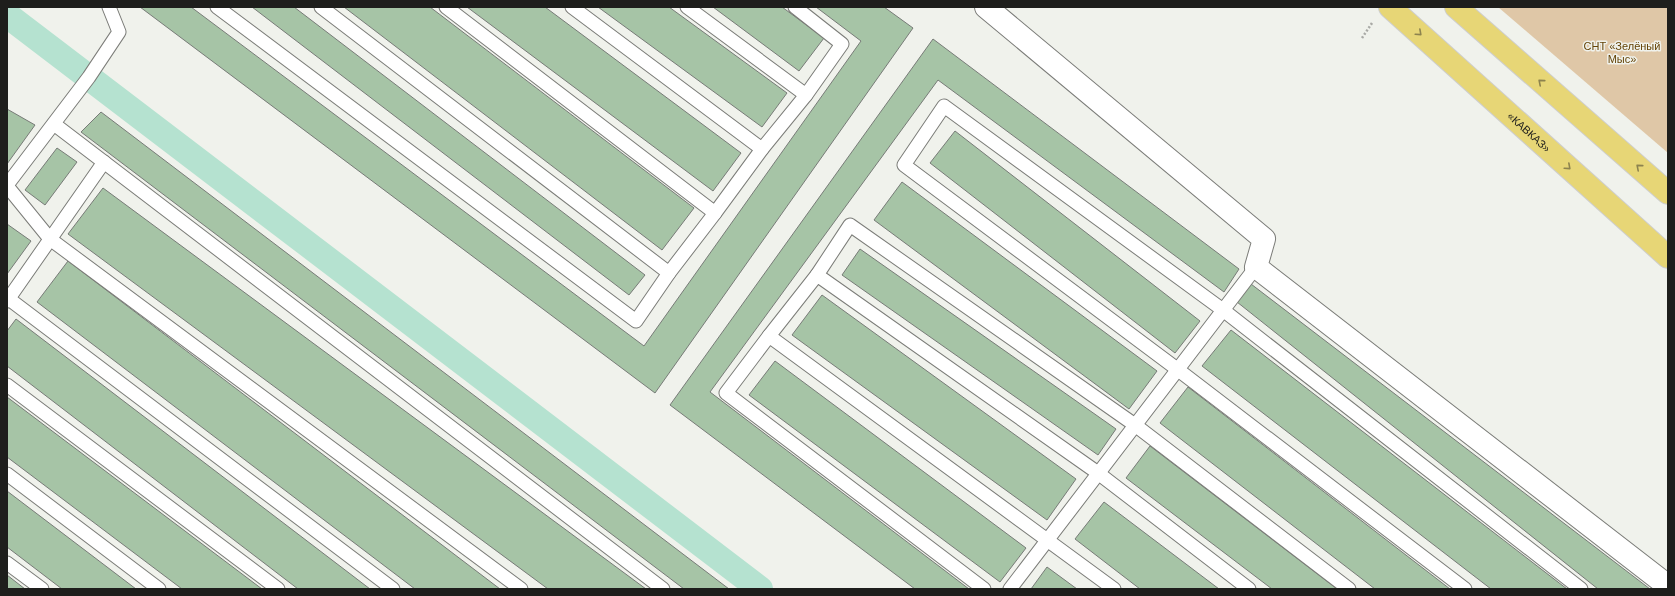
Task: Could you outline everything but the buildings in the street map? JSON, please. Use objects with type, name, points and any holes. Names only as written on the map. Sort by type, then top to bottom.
[{"type":"highway","name":"«КАВКАЗ»","points":[[1390,7],[1668,257]]},
{"type":"highway","points":[[1456,7],[1668,193]]},
{"type":"street","points":[[986,7],[1264,239],[1256,267],[1668,586]]},
{"type":"lane","points":[[109,7],[119,32],[89,77],[7,185],[50,239],[521,589]]},
{"type":"lane","points":[[217,7],[636,321],[669,273],[762,149],[806,95],[842,44],[795,7]]},
{"type":"lane","points":[[321,7],[669,273]]},
{"type":"lane","points":[[446,7],[715,213]]},
{"type":"lane","points":[[572,7],[762,149]]},
{"type":"lane","points":[[687,7],[806,95]]},
{"type":"lane","points":[[1466,589],[1177,369],[904,165],[944,106],[1223,310],[1581,589]]},
{"type":"lane","points":[[54,124],[663,589]]},
{"type":"lane","points":[[104,162],[8,300],[394,589]]},
{"type":"lane","points":[[984,589],[726,393],[817,275],[850,225],[1135,425],[1349,589]]},
{"type":"lane","points":[[1010,589],[1256,267]]},
{"type":"lane","points":[[817,275],[1098,473],[1249,589]]},
{"type":"lane","points":[[769,336],[1048,539],[1114,589]]},
{"type":"lane","points":[[7,385],[278,589]]},
{"type":"lane","points":[[7,474],[159,589]]},
{"type":"lane","points":[[7,563],[42,589]]},
{"type":"green space","name":"СНТ «Зелёный Мыс»","points":[[1498,7],[1668,7],[1668,153]]},
{"type":"waterway","points":[[7,15],[760,589]]}]
